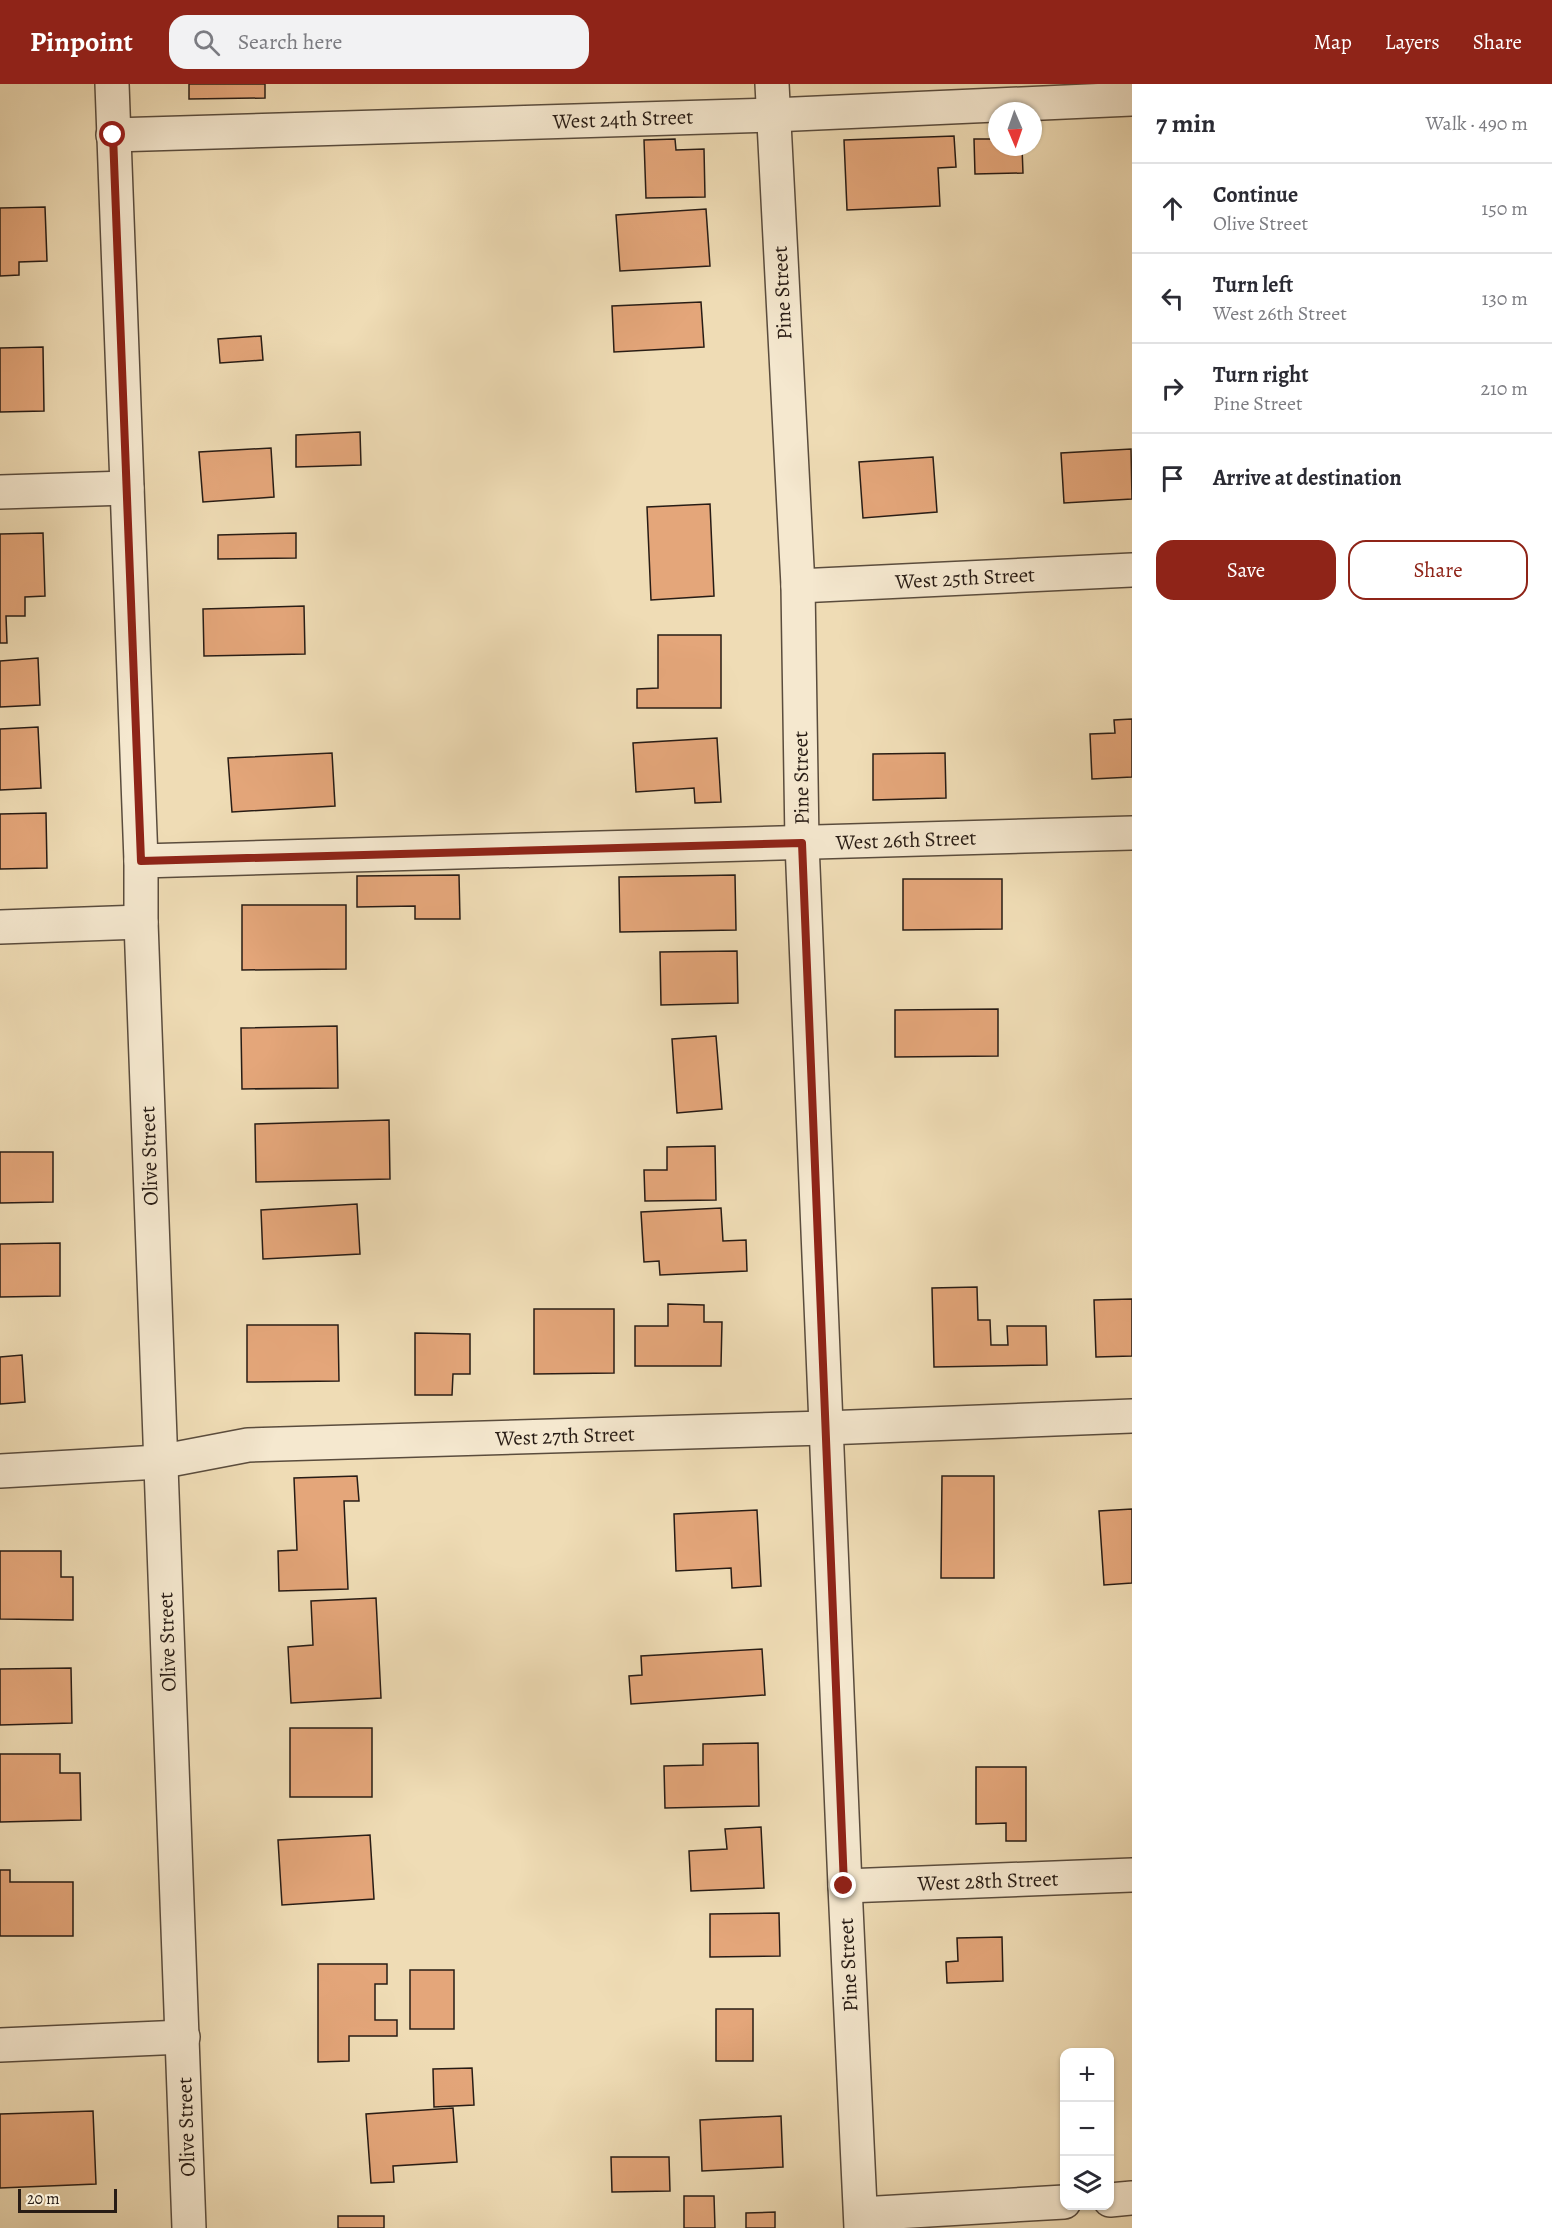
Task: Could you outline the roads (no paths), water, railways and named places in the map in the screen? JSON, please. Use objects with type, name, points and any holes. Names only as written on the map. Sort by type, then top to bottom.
[{"type":"street","name":"Olive Street","points":[[112,84],[141,861],[141,922],[159,1462],[189,2228]]},
{"type":"street","name":"West 24th Street","points":[[113,135],[772,99],[1132,99]]},
{"type":"street","name":"Pine Street","points":[[772,99],[798,586],[802,843],[844,1886],[861,2221]]},
{"type":"street","points":[[0,492],[127,488]]},
{"type":"street","name":"West 25th Street","points":[[798,586],[1132,570]]},
{"type":"street","name":"West 26th Street","points":[[141,861],[1132,834]]},
{"type":"street","points":[[0,927],[141,922]]},
{"type":"street","name":"West 27th Street","points":[[0,1471],[159,1462],[248,1445],[825,1428],[1132,1416]]},
{"type":"street","name":"West 28th Street","points":[[844,1886],[1132,1875]]},
{"type":"street","points":[[0,2045],[183,2037]]},
{"type":"street","points":[[1114,2200],[1132,2198]]},
{"type":"street","points":[[861,2221],[1060,2202]]}]
